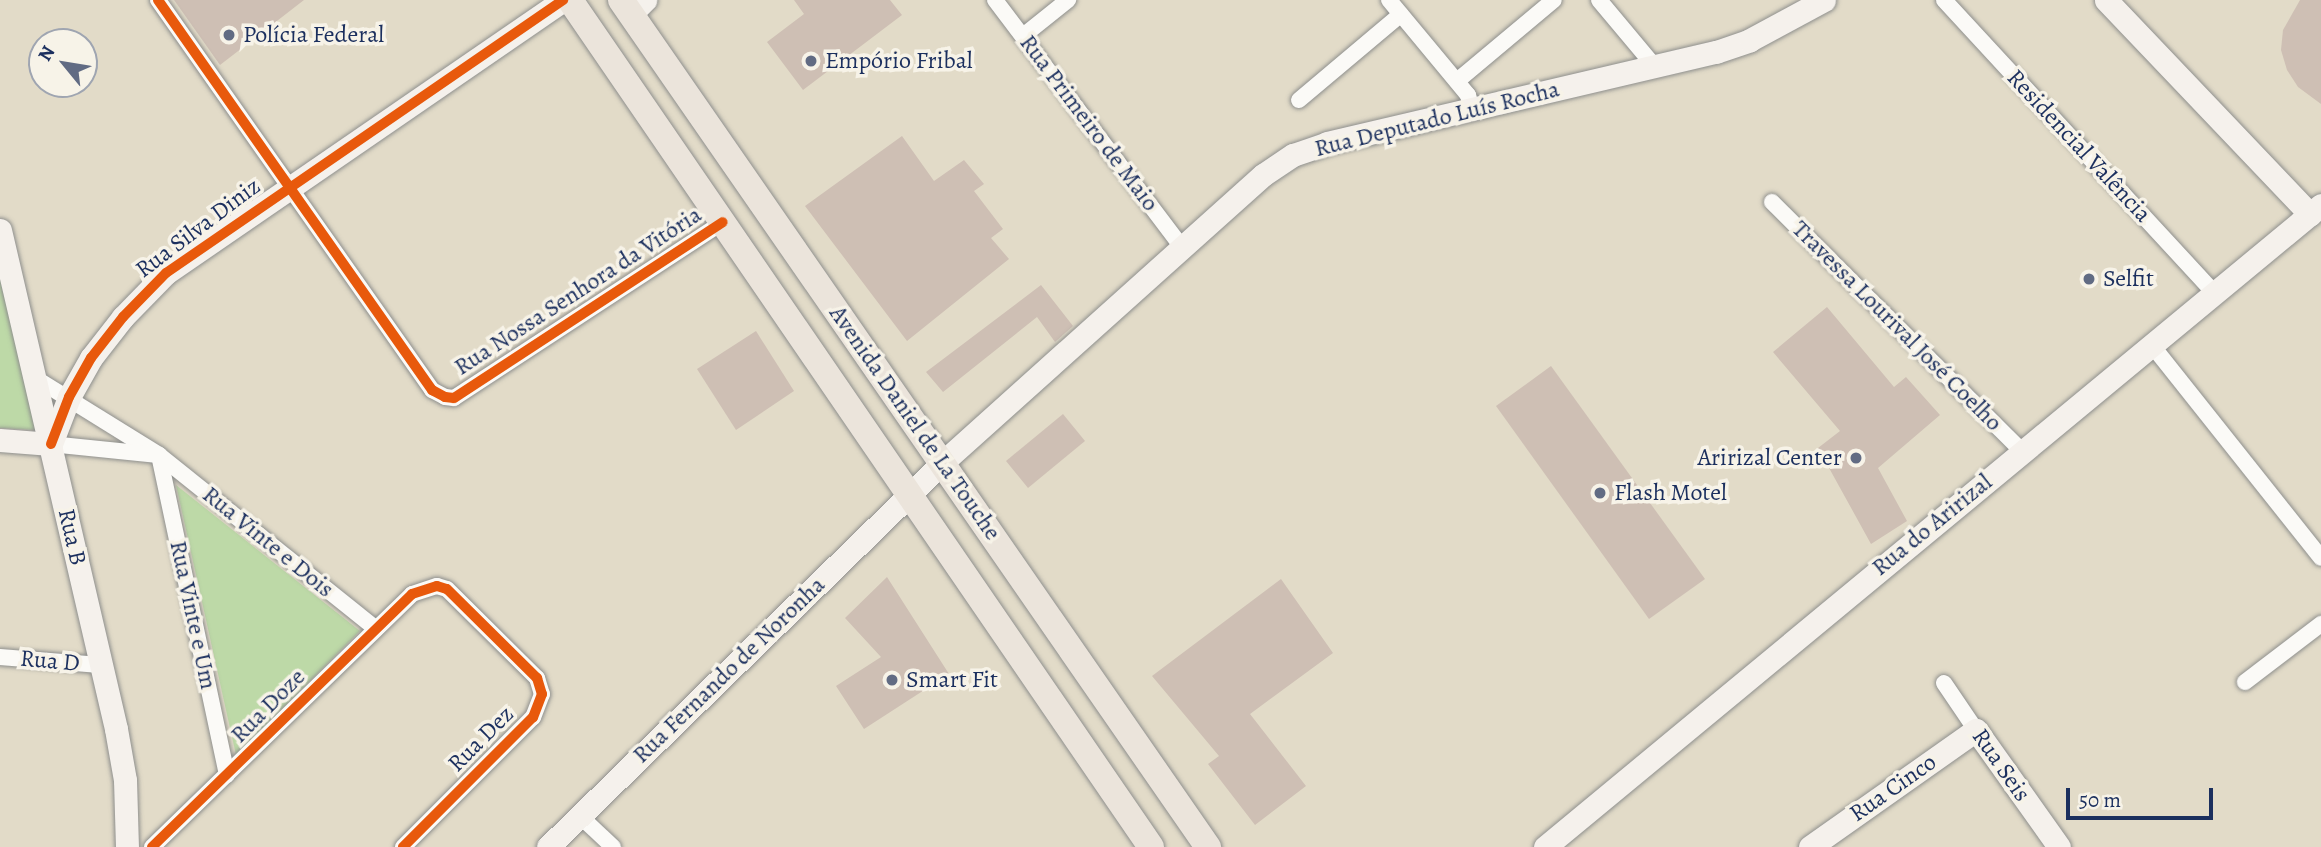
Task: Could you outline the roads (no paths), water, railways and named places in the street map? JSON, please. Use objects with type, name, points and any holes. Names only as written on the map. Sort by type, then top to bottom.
[{"type":"main road","name":"Rua Silva Diniz","points":[[51,444],[69,397],[107,337],[139,299],[166,273],[563,0]]},
{"type":"main road","name":"Avenida Daniel de La Touche","points":[[570,0],[1151,847]]},
{"type":"main road","points":[[594,34],[607,0]]},
{"type":"main road","name":"Rua Deputado Luís Rocha","points":[[911,494],[1182,247],[1264,175],[1293,155],[1471,107],[1655,67],[1750,40],[1824,0]]},
{"type":"main road","points":[[2105,0],[2316,209]]},
{"type":"main road","name":"Avenida Daniel de La Touche","points":[[632,5],[1208,847]]},
{"type":"main road","name":"Rua do Aririzal","points":[[1545,847],[2316,209]]},
{"type":"main road","name":"Rua B","points":[[1,237],[51,444],[125,780],[127,847]]},
{"type":"main road","points":[[0,440],[51,444]]},
{"type":"main road","name":"Rua Fernando de Noronha","points":[[548,847],[911,494]]},
{"type":"main road","name":"Rua Cinco","points":[[1810,847],[1976,730]]},
{"type":"main road","name":"Rua Seis","points":[[1976,730],[2059,847]]},
{"type":"street","name":"Rua Nossa Senhora da Vitória","points":[[158,0],[432,390],[445,397],[454,398],[723,222]]},
{"type":"street","name":"Rua Primeiro de Maio","points":[[995,0],[1182,247]]},
{"type":"street","points":[[1023,36],[1068,0]]},
{"type":"street","points":[[1389,0],[1468,94],[1471,107]]},
{"type":"street","points":[[1457,81],[1553,0]]},
{"type":"street","points":[[1599,0],[1655,67]]},
{"type":"street","name":"Residencial Valência","points":[[1944,0],[2214,293]]},
{"type":"street","points":[[1299,100],[1401,14]]},
{"type":"street","name":"Travessa Lourival José Coelho","points":[[1772,202],[2022,451]]},
{"type":"street","points":[[2151,344],[2321,558]]},
{"type":"street","name":"Rua Vinte e Dois","points":[[35,378],[159,455],[376,629]]},
{"type":"street","points":[[51,444],[159,455]]},
{"type":"street","name":"Rua Vinte e Um","points":[[159,455],[228,775]]},
{"type":"street","name":"Rua Dez","points":[[403,847],[533,717],[542,694],[537,678],[447,589],[429,587],[412,594]]},
{"type":"street","name":"Rua Doze","points":[[152,847],[412,594]]},
{"type":"street","points":[[2245,682],[2321,624]]},
{"type":"street","name":"Rua D","points":[[0,657],[100,665]]},
{"type":"street","name":"Rua Seis","points":[[1944,683],[1976,730]]},
{"type":"street","points":[[580,816],[613,847]]},
{"type":"place","name":"Polícia Federal","points":[[229,35]]},
{"type":"place","name":"Empório Fribal","points":[[811,61]]},
{"type":"place","name":"Selfit","points":[[2089,279]]},
{"type":"place","name":"Aririzal Center","points":[[1856,458]]},
{"type":"place","name":"Flash Motel","points":[[1600,493]]},
{"type":"place","name":"Smart Fit","points":[[892,680]]}]
